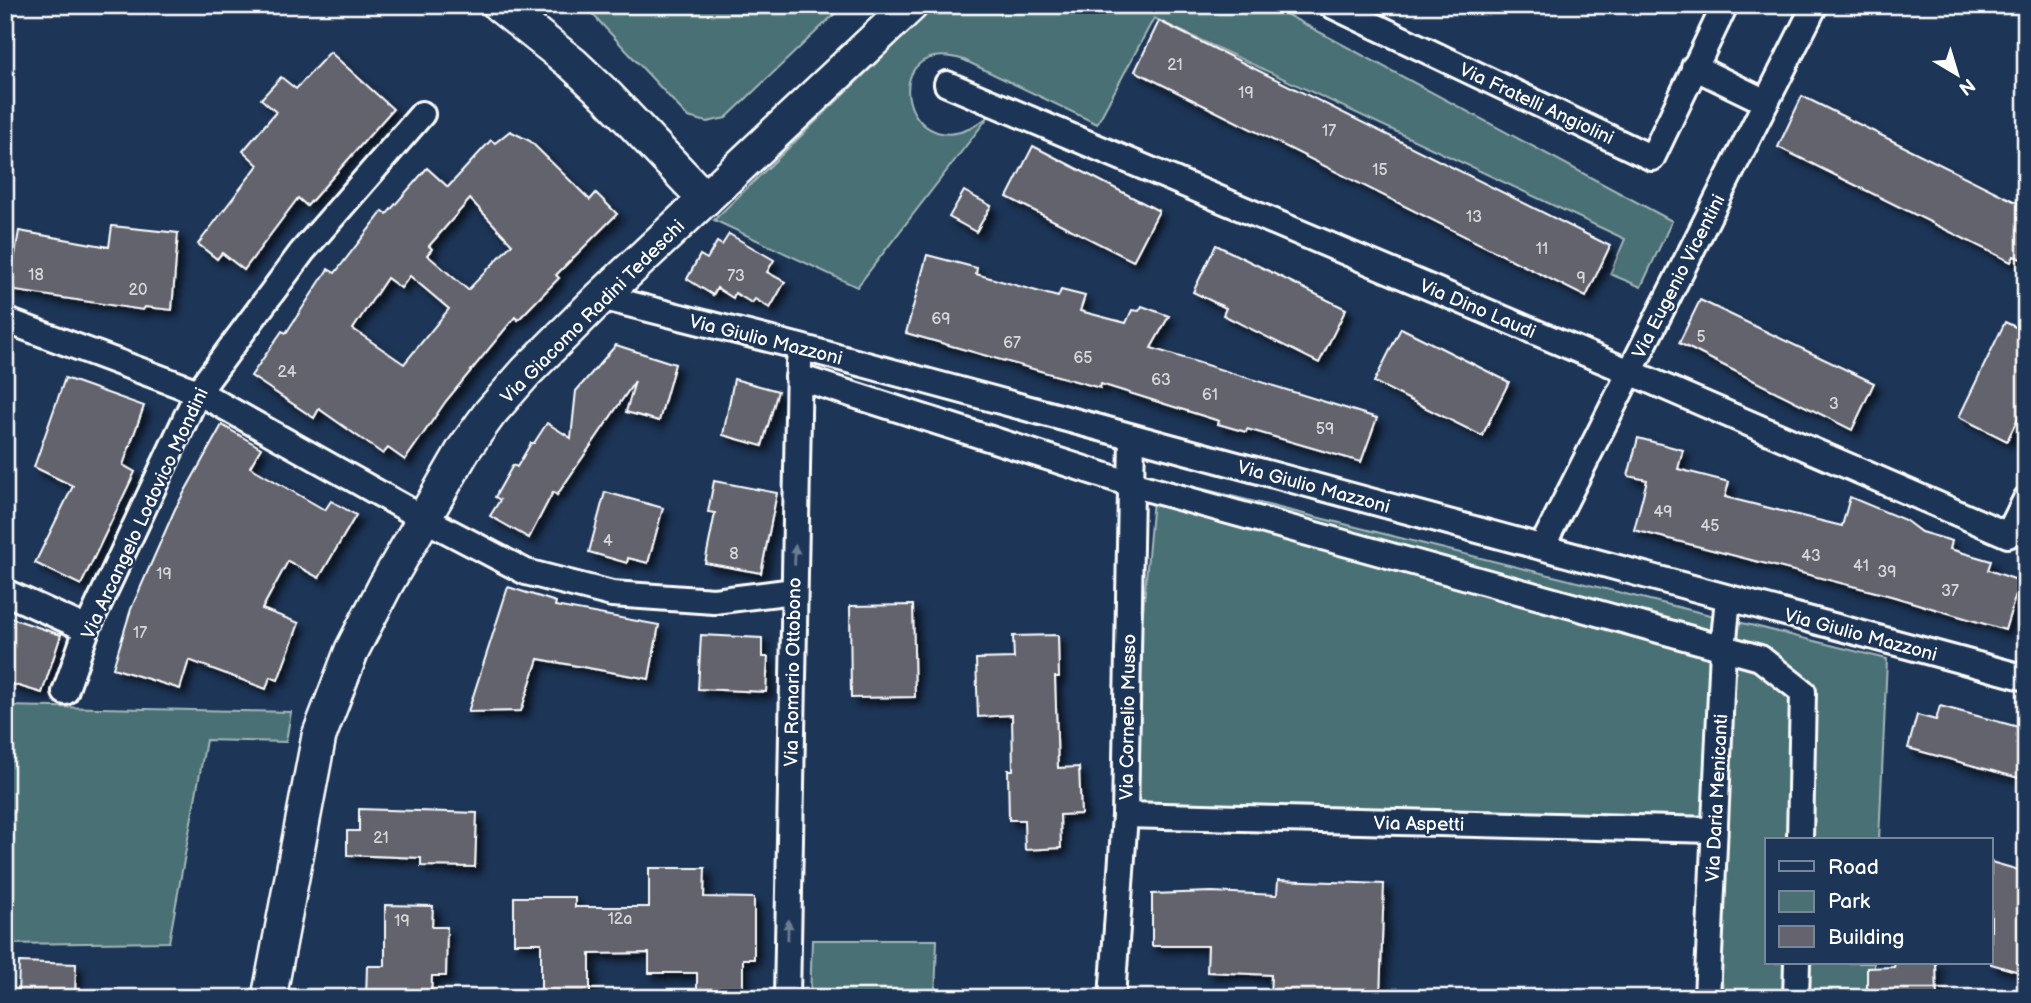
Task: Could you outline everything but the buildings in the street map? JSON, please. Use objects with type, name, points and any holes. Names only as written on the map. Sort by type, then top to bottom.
[{"type":"main road","points":[[499,5],[573,64],[705,199]]},
{"type":"main road","name":"Via Giacomo Radini Tedeschi","points":[[270,998],[319,736],[352,650],[423,518],[464,449],[526,372],[601,297],[911,5]]},
{"type":"street","name":"Via Fratelli Angiolini","points":[[1331,5],[1652,158],[1695,67]]},
{"type":"street","points":[[1725,5],[1695,67],[1766,102]]},
{"type":"street","name":"Via Eugenio Vicentini","points":[[1542,547],[1815,5]]},
{"type":"street","name":"Via Dino Laudi","points":[[947,84],[2008,534],[2026,499]]},
{"type":"street","name":"Via Arcangelo Lodovico Mondini","points":[[65,692],[87,629],[198,392],[302,251],[422,114]]},
{"type":"street","name":"Via Giulio Mazzoni","points":[[601,297],[800,347],[2026,678]]},
{"type":"street","points":[[5,320],[198,392],[423,518],[526,572],[612,594],[713,601],[794,591]]},
{"type":"street","name":"Via Romario Ottobono","points":[[787,998],[800,347]]},
{"type":"street","points":[[798,377],[1131,484],[1760,658],[1803,692],[1800,838]]},
{"type":"street","name":"Via Cornelio Musso","points":[[1112,998],[1125,815],[1132,437]]},
{"type":"street","points":[[5,592],[87,629]]},
{"type":"street","name":"Via Daria Menicanti","points":[[1707,998],[1723,649],[1728,598]]},
{"type":"street","name":"Via Aspetti","points":[[1125,815],[1714,830]]},
{"type":"street","points":[[1796,998],[1797,964]]},
{"type":"green space","points":[[584,5],[844,5],[726,118],[707,122],[688,117]]},
{"type":"green space","points":[[936,5],[1269,5],[1672,221],[1641,287],[1610,274],[1625,239],[1154,18],[1097,124],[964,60],[937,57],[919,64],[910,79],[909,97],[915,114],[928,128],[947,133],[971,128],[989,116],[857,287],[714,220]]},
{"type":"green space","points":[[1155,477],[1887,659],[1879,838],[1765,838],[1765,964],[1874,964],[1872,998],[1723,998],[1714,831],[1125,815]]},
{"type":"green space","points":[[5,706],[291,712],[286,742],[206,740],[169,942],[5,944]]},
{"type":"green space","points":[[812,940],[937,940],[935,998],[810,998]]}]
